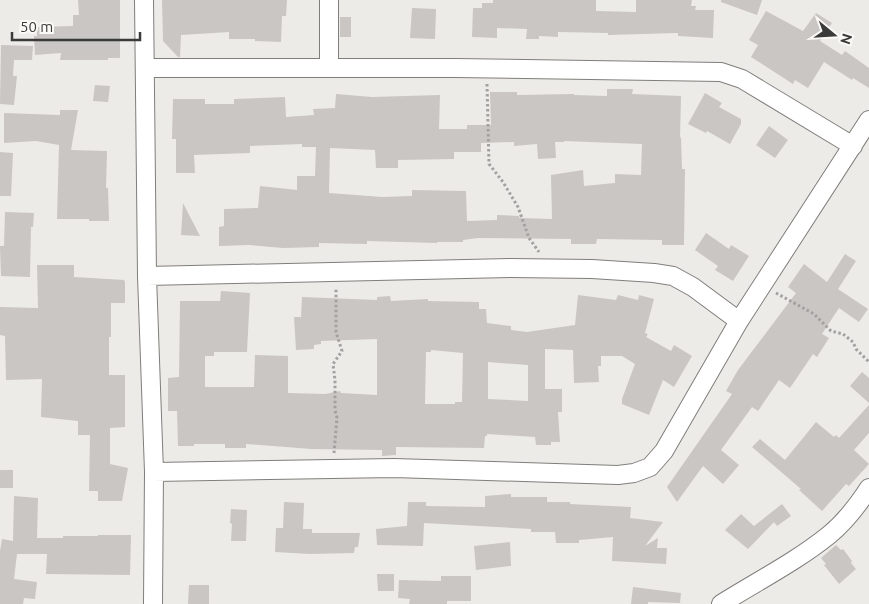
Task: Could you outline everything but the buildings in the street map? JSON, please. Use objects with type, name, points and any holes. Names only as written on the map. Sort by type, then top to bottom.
[{"type":"street","points":[[144,0],[147,276],[154,472],[153,604]]},
{"type":"street","points":[[329,0],[329,68]]},
{"type":"street","points":[[146,68],[721,72],[742,79],[853,146]]},
{"type":"street","points":[[154,472],[394,468],[618,475],[634,473],[650,467],[664,451],[738,321],[869,120]]},
{"type":"street","points":[[147,276],[555,268],[645,272],[673,276],[693,286],[738,321]]},
{"type":"street","points":[[721,604],[830,534],[856,507],[869,488]]},
{"type":"path","points":[[487,69],[489,164],[503,182],[518,208],[529,238],[541,255],[555,268]]},
{"type":"path","points":[[334,469],[337,418],[333,364],[342,351],[336,332],[336,271]]},
{"type":"path","points":[[762,285],[814,314],[831,332],[843,334],[853,342],[856,350],[869,362]]}]
